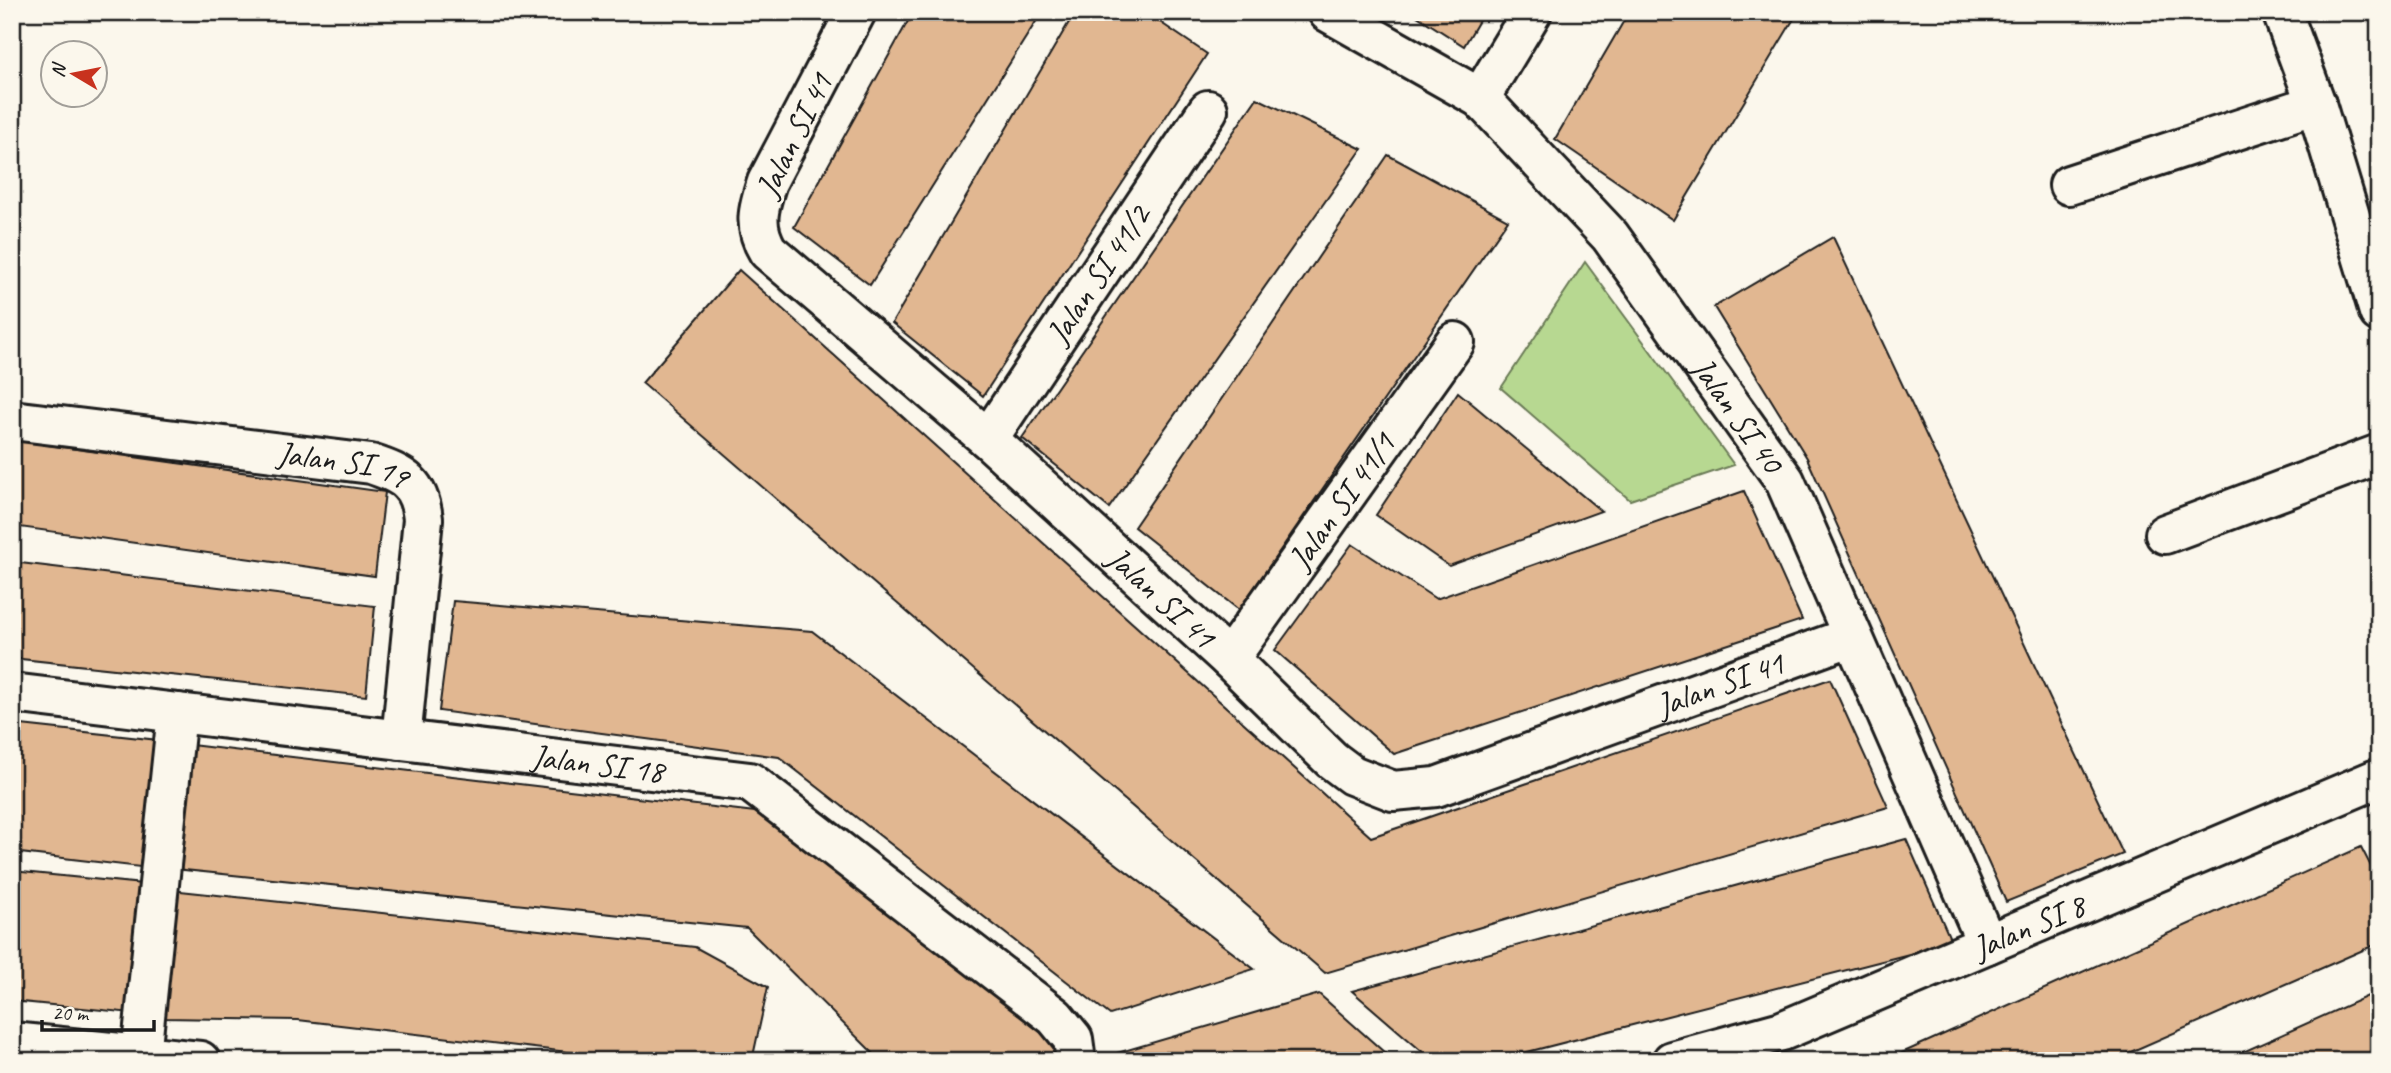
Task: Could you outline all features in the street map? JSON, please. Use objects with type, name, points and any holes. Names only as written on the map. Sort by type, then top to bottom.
[{"type":"street","name":"Jalan SI 41","points":[[856,12],[767,182],[758,208],[757,233],[768,251],[988,439],[1229,659],[1332,760],[1352,775],[1393,791],[1436,787],[1850,637]]},
{"type":"street","name":"Jalan SI 40","points":[[1328,12],[1480,98],[1610,236],[1785,481],[1850,637],[1987,944]]},
{"type":"street","points":[[1480,98],[1532,12]]},
{"type":"street","points":[[2282,12],[2316,104],[2379,312]]},
{"type":"street","points":[[2069,185],[2316,104]]},
{"type":"street","name":"Jalan SI 41/2","points":[[988,439],[1208,110]]},
{"type":"street","name":"Jalan SI 41/1","points":[[1229,659],[1455,342]]},
{"type":"street","name":"Jalan SI 19","points":[[12,420],[371,464],[395,472],[412,484],[421,500],[423,519],[401,740]]},
{"type":"street","points":[[2165,534],[2379,454]]},
{"type":"street","name":"Jalan SI 18","points":[[12,693],[750,782],[1055,1017],[1073,1039],[1076,1061]]},
{"type":"street","points":[[12,1042],[172,1059],[177,713]]},
{"type":"street","name":"Jalan SI 8","points":[[1672,1061],[1787,1046],[1987,944],[2379,778]]},
{"type":"green space","points":[[1585,262],[1734,465],[1630,500],[1501,388]]},
{"type":"building","points":[[913,12],[1042,12],[870,285],[794,227]]},
{"type":"building","points":[[1075,12],[1145,12],[1207,54],[983,396],[892,323]]},
{"type":"building","points":[[1411,12],[1484,12],[1464,46]]},
{"type":"building","points":[[1629,12],[1798,12],[1673,220],[1555,139]]},
{"type":"building","points":[[1257,98],[1362,149],[1109,508],[1022,438]]},
{"type":"building","points":[[1388,155],[1508,220],[1239,610],[1134,527]]},
{"type":"building","points":[[1833,237],[2123,854],[2006,902],[1807,458],[1714,307]]},
{"type":"building","points":[[739,270],[1371,837],[1830,679],[1888,807],[1325,973],[642,383]]},
{"type":"building","points":[[1458,392],[1601,511],[1449,566],[1376,515]]},
{"type":"building","points":[[12,440],[385,492],[375,576],[12,526]]},
{"type":"building","points":[[1744,491],[1802,620],[1394,754],[1275,650],[1352,544],[1436,599]]},
{"type":"building","points":[[12,562],[375,606],[366,696],[12,658]]},
{"type":"building","points":[[453,601],[812,631],[1254,969],[1110,1015],[779,757],[439,711]]},
{"type":"building","points":[[12,724],[158,740],[140,867],[12,852]]},
{"type":"building","points":[[191,745],[772,814],[1060,1048],[1060,1061],[881,1061],[747,928],[175,869]]},
{"type":"building","points":[[1906,839],[1952,943],[1492,1061],[1433,1061],[1352,991]]},
{"type":"building","points":[[2361,847],[2379,882],[2379,943],[2110,1061],[1884,1061]]},
{"type":"building","points":[[12,871],[142,884],[132,1013],[12,1001]]},
{"type":"building","points":[[171,890],[695,947],[768,987],[752,1061],[644,1061],[298,1020],[162,1018]]},
{"type":"building","points":[[2379,991],[2379,1061],[2223,1061]]},
{"type":"building","points":[[1319,994],[1394,1061],[1116,1061],[1117,1053]]}]
